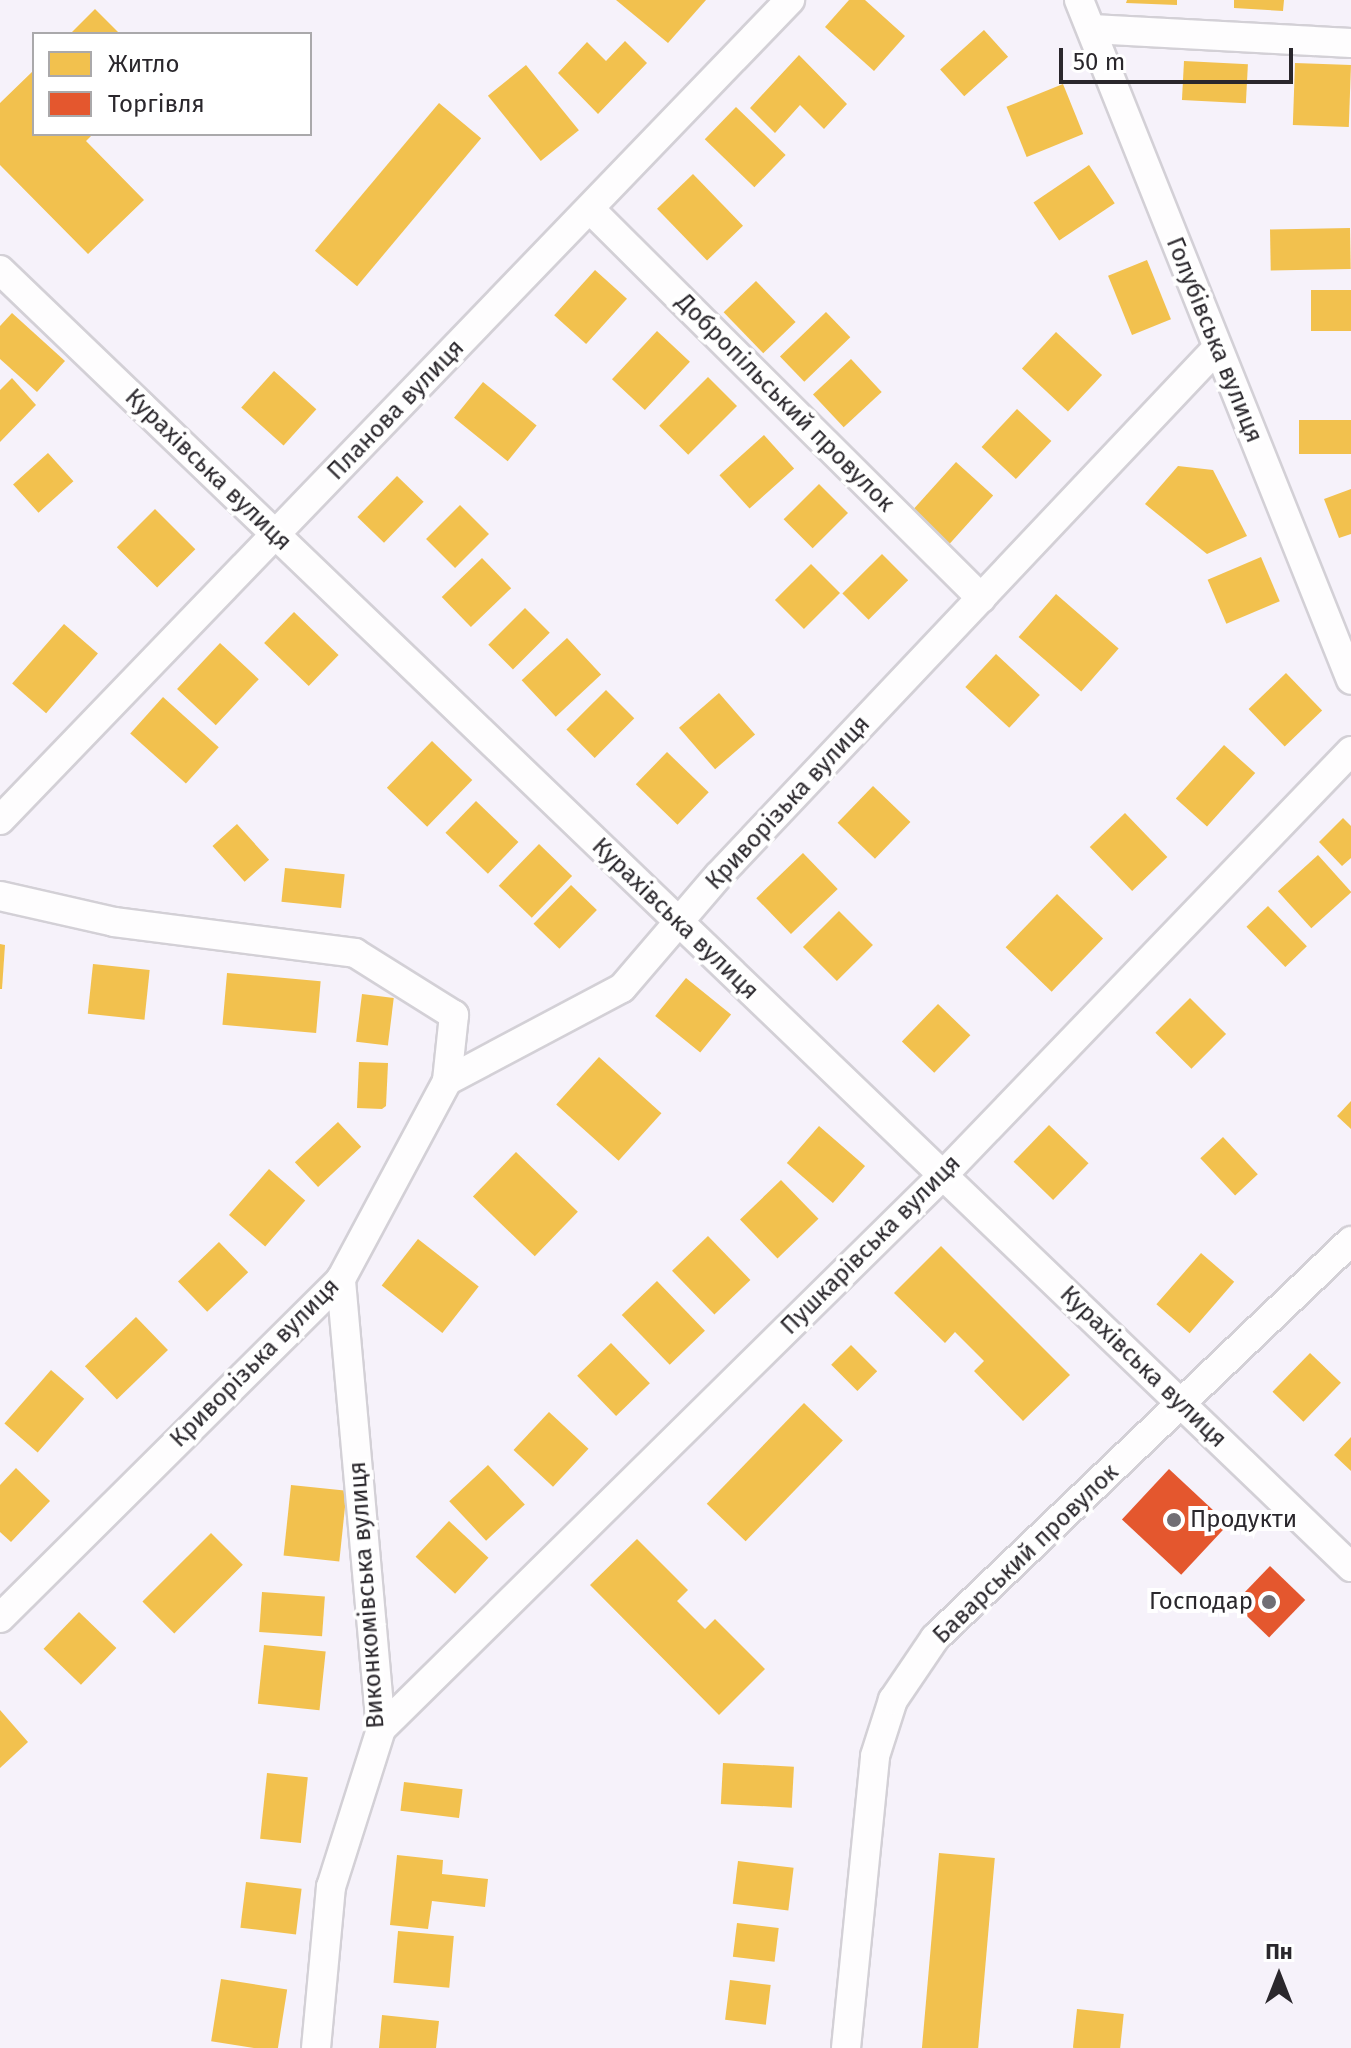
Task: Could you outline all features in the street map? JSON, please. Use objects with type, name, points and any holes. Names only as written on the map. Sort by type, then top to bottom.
[{"type":"street","name":"Планова вулиця","points":[[0,820],[790,0]]},
{"type":"street","name":"Голубівська вулиця","points":[[1079,0],[1216,349],[1351,680]]},
{"type":"street","points":[[1092,29],[1351,43]]},
{"type":"street","name":"Добропільський провулок","points":[[590,209],[981,598]]},
{"type":"street","name":"Курахівська вулиця","points":[[0,270],[1351,1567]]},
{"type":"street","name":"Криворізька вулиця","points":[[0,1618],[341,1279],[447,1081],[622,988],[678,922],[1216,349]]},
{"type":"street","name":"Пушкарівська вулиця","points":[[381,1729],[944,1174],[1351,751]]},
{"type":"street","points":[[0,896],[114,922],[355,953],[454,1015],[447,1081]]},
{"type":"street","name":"Баварський провулок","points":[[846,2048],[875,1756],[893,1700],[935,1638],[1351,1241]]},
{"type":"street","name":"Виконкомівська вулиця","points":[[316,2048],[331,1887],[381,1729],[341,1279]]},
{"type":"building: Житло","points":[[616,0],[706,0],[668,43]]},
{"type":"building: Житло","points":[[849,0],[865,0],[905,36],[874,71],[825,27]]},
{"type":"building: Житло","points":[[1127,0],[1177,0],[1177,5],[1126,3]]},
{"type":"building: Житло","points":[[1234,0],[1284,0],[1283,11],[1234,8]]},
{"type":"building: Житло","points":[[95,9],[118,32],[72,32]]},
{"type":"building: Житло","points":[[984,30],[1008,57],[964,96],[940,69]]},
{"type":"building: Житло","points":[[625,41],[647,63],[598,114],[558,73],[587,42],[606,61]]},
{"type":"building: Житло","points":[[799,55],[847,104],[824,129],[800,105],[775,133],[750,108]]},
{"type":"building: Житло","points":[[1184,61],[1248,64],[1246,103],[1182,100]]},
{"type":"building: Житло","points":[[1295,63],[1351,65],[1349,127],[1293,125]]},
{"type":"building: Житло","points":[[526,65],[579,130],[541,161],[488,96]]},
{"type":"building: Житло","points":[[32,72],[32,136],[91,136],[86,141],[144,200],[88,254],[0,165],[0,103]]},
{"type":"building: Житло","points":[[1063,84],[1083,134],[1027,157],[1006,107]]},
{"type":"building: Житло","points":[[439,103],[481,138],[357,286],[315,251]]},
{"type":"building: Житло","points":[[736,107],[786,155],[754,187],[705,139]]},
{"type":"building: Житло","points":[[1089,165],[1115,203],[1059,241],[1033,202]]},
{"type":"building: Житло","points":[[693,174],[743,226],[707,261],[657,209]]},
{"type":"building: Житло","points":[[1350,228],[1351,269],[1271,270],[1270,229]]},
{"type":"building: Житло","points":[[1147,260],[1171,319],[1132,335],[1108,276]]},
{"type":"building: Житло","points":[[595,270],[627,299],[586,344],[554,315]]},
{"type":"building: Житло","points":[[756,281],[796,322],[763,353],[724,312]]},
{"type":"building: Житло","points":[[1311,290],[1351,290],[1351,331],[1311,331]]},
{"type":"building: Житло","points":[[826,312],[850,337],[804,382],[780,356]]},
{"type":"building: Житло","points":[[12,313],[65,361],[37,392],[0,359],[0,326]]},
{"type":"building: Житло","points":[[657,331],[690,362],[645,410],[612,379]]},
{"type":"building: Житло","points":[[1056,332],[1102,375],[1068,412],[1022,369]]},
{"type":"building: Житло","points":[[851,359],[882,392],[844,427],[813,394]]},
{"type":"building: Житло","points":[[274,371],[316,409],[284,446],[241,407]]},
{"type":"building: Житло","points":[[708,377],[737,406],[688,455],[659,426]]},
{"type":"building: Житло","points":[[12,378],[36,405],[0,442],[0,390]]},
{"type":"building: Житло","points":[[483,382],[537,425],[508,461],[454,418]]},
{"type":"building: Житло","points":[[1017,409],[1051,441],[1016,479],[982,447]]},
{"type":"building: Житло","points":[[1299,420],[1351,420],[1351,454],[1299,454]]},
{"type":"building: Житло","points":[[764,435],[794,468],[750,509],[719,475]]},
{"type":"building: Житло","points":[[48,453],[73,481],[38,513],[13,484]]},
{"type":"building: Житло","points":[[956,462],[993,495],[948,545],[911,512]]},
{"type":"building: Житло","points":[[1178,466],[1213,470],[1247,536],[1207,554],[1145,504]]},
{"type":"building: Житло","points":[[397,476],[424,502],[384,543],[357,517]]},
{"type":"building: Житло","points":[[819,484],[848,513],[813,548],[784,519]]},
{"type":"building: Житло","points":[[1351,489],[1351,534],[1339,538],[1324,499]]},
{"type":"building: Житло","points":[[460,505],[489,534],[455,568],[426,539]]},
{"type":"building: Житло","points":[[155,509],[195,549],[157,587],[117,547]]},
{"type":"building: Житло","points":[[882,554],[908,580],[869,620],[842,594]]},
{"type":"building: Житло","points":[[1261,557],[1280,601],[1226,624],[1208,580]]},
{"type":"building: Житло","points":[[482,558],[511,588],[471,627],[442,597]]},
{"type":"building: Житло","points":[[811,564],[840,593],[804,629],[775,600]]},
{"type":"building: Житло","points":[[1056,594],[1119,648],[1081,691],[1019,637]]},
{"type":"building: Житло","points":[[525,608],[550,633],[513,670],[488,645]]},
{"type":"building: Житло","points":[[294,612],[339,655],[309,686],[264,643]]},
{"type":"building: Житло","points":[[64,624],[98,654],[46,713],[12,684]]},
{"type":"building: Житло","points":[[567,638],[601,675],[556,717],[522,680]]},
{"type":"building: Житло","points":[[220,643],[259,679],[216,725],[177,689]]},
{"type":"building: Житло","points":[[996,654],[1040,695],[1009,728],[965,687]]},
{"type":"building: Житло","points":[[1286,673],[1322,710],[1285,747],[1249,709]]},
{"type":"building: Житло","points":[[606,690],[634,718],[595,758],[566,730]]},
{"type":"building: Житло","points":[[719,693],[755,735],[715,769],[679,728]]},
{"type":"building: Житло","points":[[163,697],[219,747],[186,784],[130,733]]},
{"type":"building: Житло","points":[[432,741],[472,780],[427,827],[387,788]]},
{"type":"building: Житло","points":[[1224,745],[1255,773],[1207,827],[1176,799]]},
{"type":"building: Житло","points":[[667,752],[709,792],[677,825],[636,784]]},
{"type":"building: Житло","points":[[873,786],[910,822],[875,859],[838,823]]},
{"type":"building: Житло","points":[[476,801],[518,842],[488,874],[445,833]]},
{"type":"building: Житло","points":[[1125,813],[1167,857],[1132,891],[1090,847]]},
{"type":"building: Житло","points":[[1343,818],[1351,826],[1351,858],[1342,866],[1319,842]]},
{"type":"building: Житло","points":[[237,824],[269,860],[245,882],[212,846]]},
{"type":"building: Житло","points":[[539,844],[572,876],[532,918],[499,886]]},
{"type":"building: Житло","points":[[803,853],[838,889],[791,934],[756,898]]},
{"type":"building: Житло","points":[[1318,855],[1351,893],[1311,928],[1278,891]]},
{"type":"building: Житло","points":[[285,868],[345,874],[341,908],[281,902]]},
{"type":"building: Житло","points":[[571,885],[597,910],[559,949],[533,924]]},
{"type":"building: Житло","points":[[1057,894],[1103,938],[1052,992],[1006,947]]},
{"type":"building: Житло","points":[[1268,906],[1307,946],[1285,967],[1246,927]]},
{"type":"building: Житло","points":[[839,911],[873,945],[837,981],[803,947]]},
{"type":"building: Житло","points":[[0,944],[5,945],[2,989],[0,989]]},
{"type":"building: Житло","points":[[93,964],[150,970],[144,1020],[88,1014]]},
{"type":"building: Житло","points":[[227,973],[321,981],[316,1033],[222,1025]]},
{"type":"building: Житло","points":[[686,978],[731,1015],[700,1053],[655,1016]]},
{"type":"building: Житло","points":[[362,994],[394,998],[388,1046],[356,1042]]},
{"type":"building: Житло","points":[[1190,998],[1226,1034],[1191,1069],[1155,1033]]},
{"type":"building: Житло","points":[[938,1004],[970,1035],[934,1073],[902,1041]]},
{"type":"building: Житло","points":[[599,1057],[661,1113],[619,1161],[556,1105]]},
{"type":"building: Житло","points":[[359,1062],[388,1063],[386,1106],[382,1109],[357,1108]]},
{"type":"building: Житло","points":[[1351,1101],[1351,1129],[1337,1116]]},
{"type":"building: Житло","points":[[338,1122],[361,1147],[318,1187],[295,1162]]},
{"type":"building: Житло","points":[[1049,1125],[1089,1163],[1053,1200],[1014,1162]]},
{"type":"building: Житло","points":[[819,1126],[865,1166],[833,1203],[787,1163]]},
{"type":"building: Житло","points":[[1223,1137],[1258,1174],[1235,1195],[1200,1158]]},
{"type":"building: Житло","points":[[516,1152],[578,1212],[535,1256],[473,1197]]},
{"type":"building: Житло","points":[[269,1169],[305,1200],[265,1247],[229,1215]]},
{"type":"building: Житло","points":[[781,1180],[819,1219],[778,1258],[740,1220]]},
{"type":"building: Житло","points":[[708,1236],[750,1280],[714,1315],[672,1271]]},
{"type":"building: Житло","points":[[418,1239],[479,1286],[442,1333],[382,1285]]},
{"type":"building: Житло","points":[[219,1242],[248,1272],[207,1312],[178,1282]]},
{"type":"building: Житло","points":[[941,1246],[1070,1375],[1023,1421],[974,1371],[984,1361],[955,1332],[945,1343],[894,1293]]},
{"type":"building: Житло","points":[[1201,1253],[1234,1282],[1190,1333],[1156,1304]]},
{"type":"building: Житло","points":[[657,1281],[705,1331],[670,1365],[622,1315]]},
{"type":"building: Житло","points":[[136,1317],[168,1350],[117,1399],[85,1366]]},
{"type":"building: Житло","points":[[611,1343],[650,1383],[616,1416],[577,1376]]},
{"type":"building: Житло","points":[[851,1345],[877,1371],[857,1391],[831,1365]]},
{"type":"building: Житло","points":[[1310,1353],[1341,1383],[1303,1422],[1272,1392]]},
{"type":"building: Житло","points":[[51,1370],[84,1399],[38,1452],[4,1424]]},
{"type":"building: Житло","points":[[804,1403],[843,1441],[746,1541],[707,1504]]},
{"type":"building: Житло","points":[[549,1412],[588,1449],[553,1487],[514,1450]]},
{"type":"building: Житло","points":[[1351,1437],[1351,1471],[1334,1455]]},
{"type":"building: Житло","points":[[488,1465],[525,1504],[486,1541],[449,1501]]},
{"type":"building: Житло","points":[[16,1468],[50,1501],[11,1542],[0,1532],[0,1485]]},
{"type":"building: Житло","points":[[291,1485],[347,1491],[339,1561],[284,1556]]},
{"type":"building: Житло","points":[[449,1521],[488,1558],[455,1594],[416,1557]]},
{"type":"building: Житло","points":[[211,1533],[243,1565],[174,1633],[142,1602]]},
{"type":"building: Житло","points":[[637,1539],[688,1590],[677,1601],[705,1629],[715,1619],[765,1669],[719,1715],[590,1585]]},
{"type":"building: Житло","points":[[262,1592],[325,1596],[322,1636],[259,1632]]},
{"type":"building: Житло","points":[[79,1612],[116,1648],[81,1685],[44,1649]]},
{"type":"building: Житло","points":[[264,1645],[326,1651],[319,1710],[258,1704]]},
{"type":"building: Житло","points":[[0,1710],[28,1742],[0,1768]]},
{"type":"building: Житло","points":[[723,1763],[794,1767],[792,1808],[721,1804]]},
{"type":"building: Житло","points":[[267,1773],[308,1777],[301,1843],[260,1839]]},
{"type":"building: Житло","points":[[404,1782],[463,1789],[459,1818],[400,1811]]},
{"type":"building: Житло","points":[[939,1853],[995,1858],[978,2048],[922,2048]]},
{"type":"building: Житло","points":[[397,1855],[443,1860],[442,1874],[488,1879],[485,1907],[432,1901],[428,1929],[390,1925]]},
{"type":"building: Житло","points":[[738,1861],[794,1868],[788,1911],[733,1904]]},
{"type":"building: Житло","points":[[246,1882],[302,1889],[296,1934],[240,1928]]},
{"type":"building: Житло","points":[[737,1923],[779,1928],[775,1962],[733,1957]]},
{"type":"building: Житло","points":[[398,1931],[454,1936],[449,1988],[393,1983]]},
{"type":"building: Житло","points":[[221,1979],[287,1989],[278,2048],[254,2048],[211,2041]]},
{"type":"building: Житло","points":[[730,1980],[771,1985],[766,2025],[725,2020]]},
{"type":"building: Житло","points":[[1077,2009],[1124,2014],[1120,2048],[1073,2048]]},
{"type":"building: Житло","points":[[382,2015],[439,2021],[436,2048],[379,2048]]},
{"type":"building: Торгівля","points":[[1169,1469],[1228,1524],[1181,1575],[1122,1519]]},
{"type":"building: Торгівля","points":[[1270,1566],[1305,1600],[1269,1637],[1234,1603]]},
{"type":"place","name":"Продукти","points":[[1174,1520]]},
{"type":"place","name":"Господар","points":[[1269,1602]]}]
